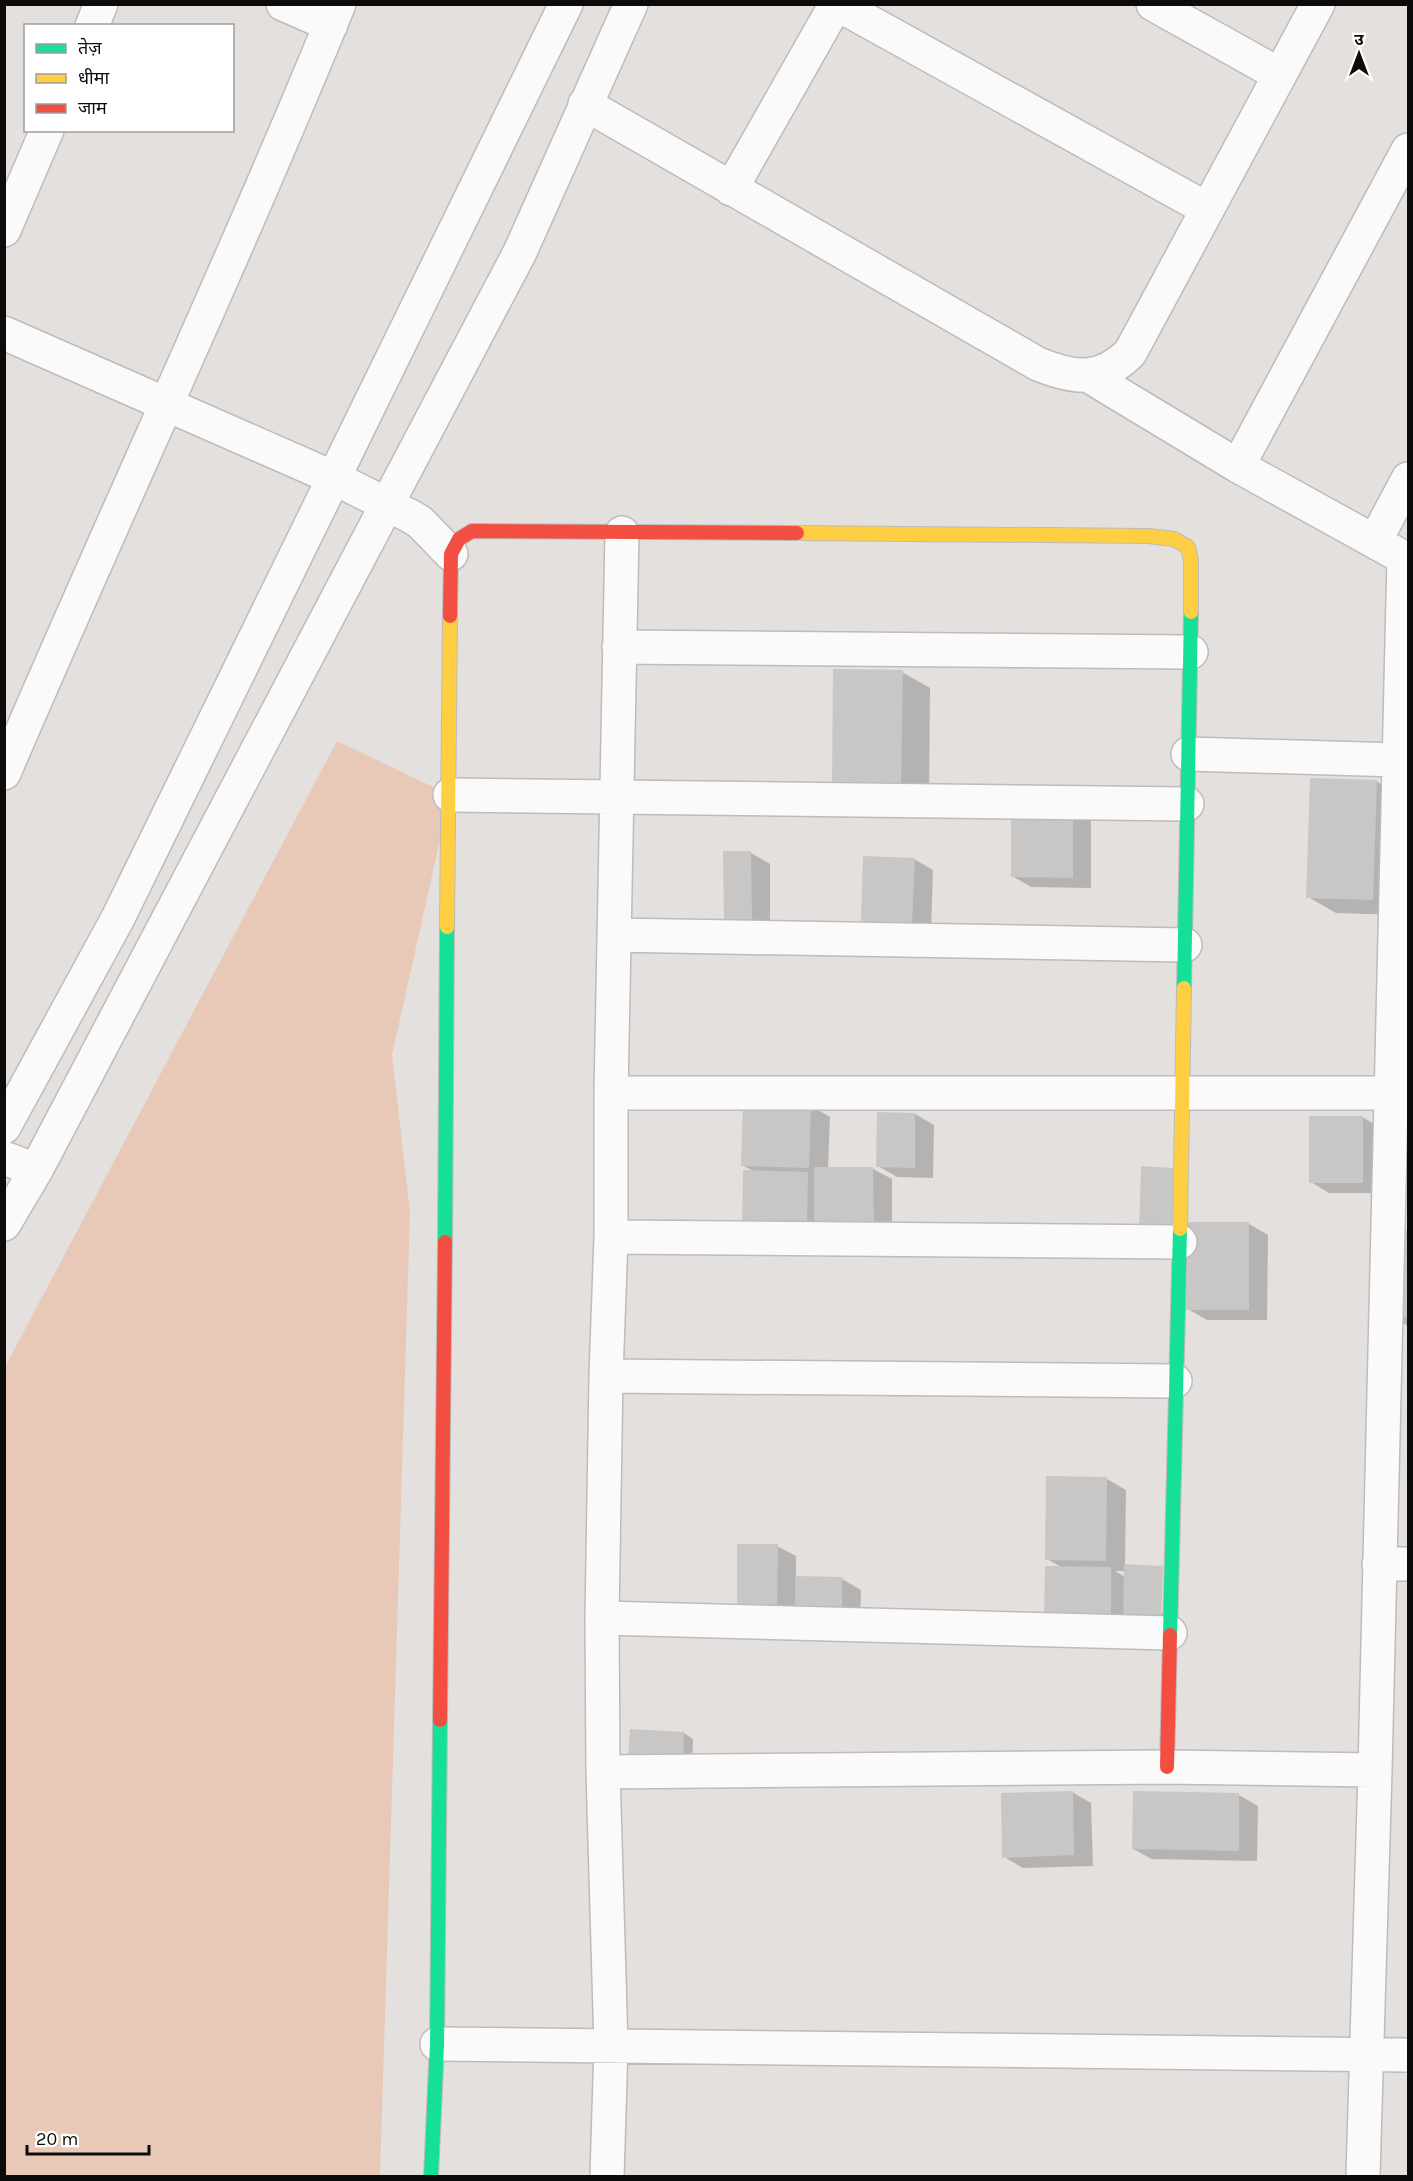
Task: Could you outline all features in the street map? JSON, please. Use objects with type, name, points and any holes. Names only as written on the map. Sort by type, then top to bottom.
[{"type":"street","points":[[93,24],[101,4]]},
{"type":"street","points":[[4,773],[296,108],[335,14],[283,4]]},
{"type":"street","points":[[4,1127],[118,918],[566,4]]},
{"type":"street","points":[[4,1224],[36,1170],[520,252],[631,4]]},
{"type":"street","points":[[731,189],[836,4],[1207,209]]},
{"type":"street","points":[[1153,4],[1280,75]]},
{"type":"street","points":[[1089,376],[1117,366],[1130,353],[1318,4]]},
{"type":"street","points":[[585,104],[1038,364],[1061,373],[1089,376],[1238,466],[1406,559],[1405,694],[1399,760],[1402,872],[1394,1564],[1375,1770],[1363,2176]]},
{"type":"street","points":[[4,230],[46,132]]},
{"type":"street","points":[[1238,466],[1408,150]]},
{"type":"street","points":[[4,333],[388,504],[420,522],[451,554]]},
{"type":"street","points":[[1375,541],[1408,479]]},
{"type":"street","points":[[431,2176],[437,2044],[451,554],[459,539],[472,531],[1148,536],[1174,539],[1188,548],[1191,561],[1191,652],[1167,1767]]},
{"type":"street","points":[[607,2176],[611,2046],[603,1772],[602,1618],[611,1237],[611,1093],[622,533]]},
{"type":"street","points":[[619,647],[1191,652]]},
{"type":"street","points":[[1188,754],[1399,760]]},
{"type":"street","points":[[450,795],[1187,804]]},
{"type":"street","points":[[614,935],[1185,945]]},
{"type":"street","points":[[611,1093],[1400,1093]]},
{"type":"street","points":[[4,1158],[36,1170]]},
{"type":"street","points":[[611,1237],[1180,1242]]},
{"type":"street","points":[[606,1376],[1175,1381]]},
{"type":"street","points":[[602,1618],[1170,1633]]},
{"type":"street","points":[[603,1772],[1167,1767],[1375,1770]]},
{"type":"street","points":[[437,2044],[1408,2055]]},
{"type":"shaded area","points":[[337,741],[450,795],[392,1055],[410,1212],[380,2176],[5,2176],[5,1367]]},
{"type":"building","points":[[833,669],[903,670],[901,785],[832,784]]},
{"type":"building","points":[[1310,778],[1377,780],[1373,900],[1306,898]]},
{"type":"building","points":[[1011,807],[1073,808],[1073,878],[1011,877]]},
{"type":"building","points":[[723,851],[751,851],[752,919],[724,920]]},
{"type":"building","points":[[863,856],[915,858],[912,923],[861,921]]},
{"type":"building","points":[[743,1101],[811,1104],[809,1168],[741,1166]]},
{"type":"building","points":[[877,1112],[915,1113],[915,1168],[876,1167]]},
{"type":"building","points":[[1309,1116],[1363,1116],[1363,1183],[1309,1183]]},
{"type":"building","points":[[1401,1121],[1408,1121],[1408,1191],[1401,1191]]},
{"type":"building","points":[[1141,1166],[1174,1168],[1172,1234],[1139,1233]]},
{"type":"building","points":[[814,1167],[873,1167],[874,1232],[814,1233]]},
{"type":"building","points":[[743,1170],[808,1172],[807,1231],[742,1231]]},
{"type":"building","points":[[1187,1222],[1249,1222],[1249,1310],[1186,1310]]},
{"type":"building","points":[[1391,1230],[1408,1230],[1408,1317],[1388,1316]]},
{"type":"building","points":[[1046,1476],[1107,1477],[1106,1561],[1045,1560]]},
{"type":"building","points":[[737,1544],[778,1544],[777,1614],[737,1613]]},
{"type":"building","points":[[1124,1564],[1163,1566],[1161,1626],[1123,1624]]},
{"type":"building","points":[[1045,1566],[1111,1567],[1111,1622],[1044,1621]]},
{"type":"building","points":[[795,1576],[842,1577],[842,1618],[795,1616]]},
{"type":"building","points":[[630,1729],[684,1732],[683,1764],[628,1761]]},
{"type":"building","points":[[1073,1791],[1074,1855],[1002,1858],[1001,1793]]},
{"type":"building","points":[[1133,1791],[1239,1793],[1239,1851],[1132,1849]]},
{"type":"traffic: fast","points":[[1184,988],[1191,612]]},
{"type":"traffic: fast","points":[[445,1242],[447,927]]},
{"type":"traffic: fast","points":[[1170,1635],[1180,1229]]},
{"type":"traffic: fast","points":[[431,2176],[437,2044],[440,1720]]},
{"type":"traffic: slow","points":[[797,533],[1148,536],[1174,539],[1188,547],[1191,561],[1191,612]]},
{"type":"traffic: slow","points":[[447,927],[450,616]]},
{"type":"traffic: slow","points":[[1180,1229],[1184,988]]},
{"type":"traffic: jam","points":[[450,616],[451,554],[459,539],[472,531],[797,533]]},
{"type":"traffic: jam","points":[[440,1720],[445,1242]]},
{"type":"traffic: jam","points":[[1167,1767],[1170,1635]]}]
